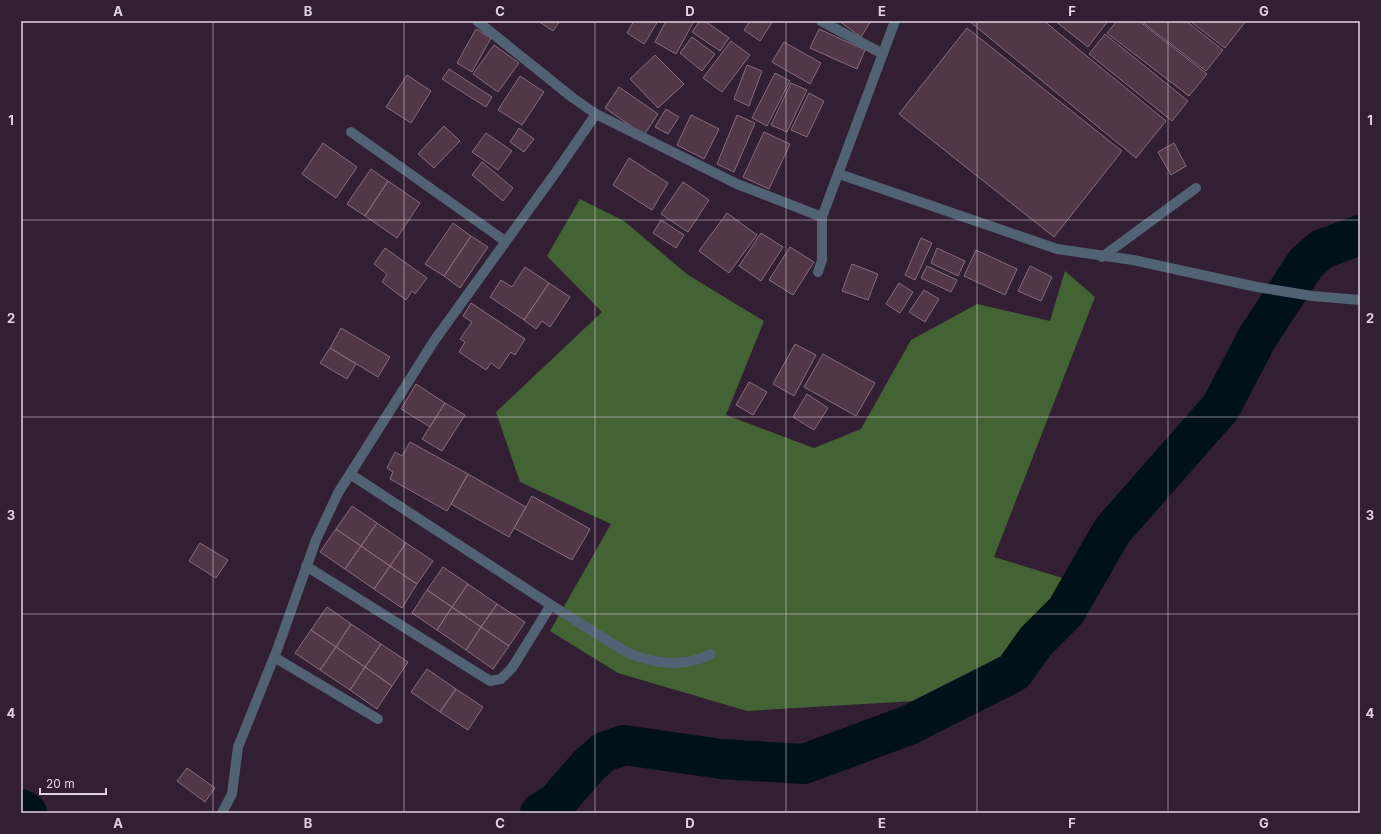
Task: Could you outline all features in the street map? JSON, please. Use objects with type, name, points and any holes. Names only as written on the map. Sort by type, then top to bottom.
[{"type":"street","points":[[477,21],[573,98],[596,114],[737,184],[822,217]]},
{"type":"street","points":[[821,21],[883,54]]},
{"type":"street","points":[[818,272],[822,260],[822,217],[895,21]]},
{"type":"street","points":[[222,813],[232,794],[238,747],[274,656],[316,540],[338,493],[434,341],[596,114]]},
{"type":"street","points":[[351,132],[506,241]]},
{"type":"street","points":[[839,174],[1057,249],[1102,257],[1133,260],[1257,287],[1312,296],[1360,300]]},
{"type":"street","points":[[1102,257],[1196,188]]},
{"type":"street","points":[[350,474],[626,652],[640,658],[658,662],[675,663],[695,660],[711,654]]},
{"type":"street","points":[[306,566],[490,681],[501,679],[512,668],[551,605]]},
{"type":"street","points":[[274,656],[378,719]]},
{"type":"green space","points":[[580,199],[624,221],[688,275],[764,321],[726,415],[814,448],[861,429],[911,340],[977,304],[1050,321],[1065,271],[1095,297],[994,557],[1095,588],[999,696],[747,711],[618,673],[550,631],[611,524],[520,482],[496,412],[602,312],[547,256]]},
{"type":"building","points":[[538,21],[560,21],[553,31]]},
{"type":"building","points":[[634,21],[658,21],[644,44],[627,33]]},
{"type":"building","points":[[666,21],[694,21],[676,54],[655,42]]},
{"type":"building","points":[[700,21],[705,21],[729,38],[720,51],[692,32]]},
{"type":"building","points":[[750,21],[773,21],[760,41],[744,30]]},
{"type":"building","points":[[839,21],[871,21],[861,37]]},
{"type":"building","points":[[969,21],[1044,21],[1166,121],[1136,158]]},
{"type":"building","points":[[1055,21],[1108,21],[1088,47]]},
{"type":"building","points":[[1117,21],[1139,21],[1207,74],[1189,96],[1107,33]]},
{"type":"building","points":[[1141,21],[1186,21],[1223,50],[1206,71]]},
{"type":"building","points":[[1190,21],[1246,21],[1225,48]]},
{"type":"building","points":[[967,28],[1122,151],[1054,237],[899,114]]},
{"type":"building","points":[[476,29],[491,38],[472,72],[457,63]]},
{"type":"building","points":[[819,29],[865,50],[857,69],[810,48]]},
{"type":"building","points":[[1105,34],[1188,101],[1172,121],[1089,54]]},
{"type":"building","points":[[692,37],[715,54],[702,71],[680,53]]},
{"type":"building","points":[[731,41],[750,55],[722,92],[703,78]]},
{"type":"building","points":[[784,42],[821,63],[810,84],[772,62]]},
{"type":"building","points":[[494,45],[519,63],[498,92],[473,74]]},
{"type":"building","points":[[655,55],[684,84],[658,108],[630,79]]},
{"type":"building","points":[[747,65],[762,71],[749,106],[734,99]]},
{"type":"building","points":[[449,69],[492,97],[486,107],[442,79]]},
{"type":"building","points":[[775,73],[790,81],[767,126],[752,118]]},
{"type":"building","points":[[407,75],[431,91],[411,123],[386,107]]},
{"type":"building","points":[[520,76],[544,92],[522,125],[498,110]]},
{"type":"building","points":[[791,83],[807,90],[787,132],[771,125]]},
{"type":"building","points":[[619,87],[658,114],[644,135],[605,108]]},
{"type":"building","points":[[809,93],[824,101],[807,137],[791,130]]},
{"type":"building","points":[[666,109],[679,117],[668,134],[655,127]]},
{"type":"building","points":[[691,115],[719,129],[704,159],[677,145]]},
{"type":"building","points":[[737,115],[755,123],[734,172],[717,164]]},
{"type":"building","points":[[444,126],[460,141],[434,168],[418,154]]},
{"type":"building","points":[[519,128],[534,139],[524,152],[510,142]]},
{"type":"building","points":[[764,132],[790,144],[769,189],[743,177]]},
{"type":"building","points":[[486,133],[512,151],[498,170],[472,152]]},
{"type":"building","points":[[323,143],[357,167],[336,198],[302,174]]},
{"type":"building","points":[[1174,143],[1186,166],[1171,175],[1158,152]]},
{"type":"building","points":[[629,158],[668,183],[652,210],[613,185]]},
{"type":"building","points":[[482,162],[513,188],[503,201],[472,175]]},
{"type":"building","points":[[371,169],[388,181],[365,216],[347,204]]},
{"type":"building","points":[[388,181],[420,203],[397,238],[365,216]]},
{"type":"building","points":[[683,182],[709,200],[688,232],[661,214]]},
{"type":"building","points":[[727,213],[757,235],[729,273],[699,251]]},
{"type":"building","points":[[661,220],[684,235],[676,248],[653,233]]},
{"type":"building","points":[[453,223],[471,236],[444,276],[425,264]]},
{"type":"building","points":[[761,233],[783,247],[761,281],[739,266]]},
{"type":"building","points":[[471,236],[488,247],[460,288],[444,276]]},
{"type":"building","points":[[921,238],[932,243],[915,280],[905,275]]},
{"type":"building","points":[[790,247],[814,262],[793,295],[769,280]]},
{"type":"building","points":[[385,248],[427,278],[415,294],[412,291],[406,300],[382,282],[387,274],[374,264]]},
{"type":"building","points":[[937,248],[965,261],[958,276],[931,263]]},
{"type":"building","points":[[976,250],[1017,269],[1005,295],[964,276]]},
{"type":"building","points":[[852,264],[878,274],[868,300],[842,291]]},
{"type":"building","points":[[927,266],[957,280],[951,292],[921,278]]},
{"type":"building","points":[[1030,266],[1052,277],[1041,301],[1018,291]]},
{"type":"building","points":[[525,267],[549,283],[524,320],[490,297],[501,280],[512,287]]},
{"type":"building","points":[[549,283],[570,297],[550,327],[542,321],[536,329],[524,320]]},
{"type":"building","points":[[899,283],[913,292],[900,313],[886,304]]},
{"type":"building","points":[[924,290],[939,299],[925,322],[909,312]]},
{"type":"building","points":[[471,303],[525,339],[515,355],[511,352],[499,369],[491,363],[486,370],[459,352],[465,342],[460,339],[472,322],[463,316]]},
{"type":"building","points":[[341,328],[390,357],[378,377],[330,348]]},
{"type":"building","points":[[795,344],[816,355],[794,396],[773,384]]},
{"type":"building","points":[[330,348],[356,364],[347,379],[320,363]]},
{"type":"building","points":[[823,354],[875,383],[856,416],[804,387]]},
{"type":"building","points":[[749,382],[767,392],[753,415],[736,405]]},
{"type":"building","points":[[416,384],[445,403],[430,427],[401,409]]},
{"type":"building","points":[[807,394],[828,408],[814,430],[793,417]]},
{"type":"building","points":[[445,403],[465,415],[442,451],[422,439]]},
{"type":"building","points":[[410,442],[468,474],[447,511],[390,479],[393,472],[387,468],[395,452],[402,456]]},
{"type":"building","points":[[468,474],[526,507],[509,537],[451,504]]},
{"type":"building","points":[[532,496],[590,529],[572,560],[514,528]]},
{"type":"building","points":[[352,506],[377,523],[361,546],[336,529]]},
{"type":"building","points":[[377,523],[406,543],[390,566],[361,546]]},
{"type":"building","points":[[336,529],[361,546],[345,569],[320,552]]},
{"type":"building","points":[[200,543],[228,560],[216,578],[189,561]]},
{"type":"building","points":[[406,543],[433,561],[417,584],[390,566]]},
{"type":"building","points":[[361,546],[390,566],[374,589],[345,569]]},
{"type":"building","points":[[390,566],[417,584],[402,608],[374,589]]},
{"type":"building","points":[[443,567],[468,584],[452,607],[427,590]]},
{"type":"building","points":[[468,584],[497,604],[481,627],[452,607]]},
{"type":"building","points":[[427,590],[452,607],[437,630],[412,613]]},
{"type":"building","points":[[497,604],[525,622],[509,646],[481,627]]},
{"type":"building","points":[[327,607],[351,624],[336,647],[311,630]]},
{"type":"building","points":[[452,607],[481,627],[466,650],[437,630]]},
{"type":"building","points":[[351,624],[381,644],[365,667],[336,647]]},
{"type":"building","points":[[481,627],[509,646],[493,669],[466,650]]},
{"type":"building","points":[[311,630],[336,647],[320,670],[295,653]]},
{"type":"building","points":[[381,644],[408,662],[392,686],[365,667]]},
{"type":"building","points":[[336,647],[365,667],[350,690],[320,670]]},
{"type":"building","points":[[365,667],[392,686],[377,709],[350,690]]},
{"type":"building","points":[[427,669],[456,689],[440,712],[411,692]]},
{"type":"building","points":[[456,689],[483,707],[468,730],[440,712]]},
{"type":"building","points":[[187,768],[215,788],[205,802],[177,781]]},
{"type":"waterway","points":[[540,813],[556,803],[589,765],[604,752],[624,745],[721,759],[804,764],[909,725],[1014,672],[1036,641],[1066,611],[1112,531],[1221,407],[1257,338],[1306,263],[1322,249],[1360,235]]},
{"type":"waterway","points":[[21,809],[27,813]]}]
